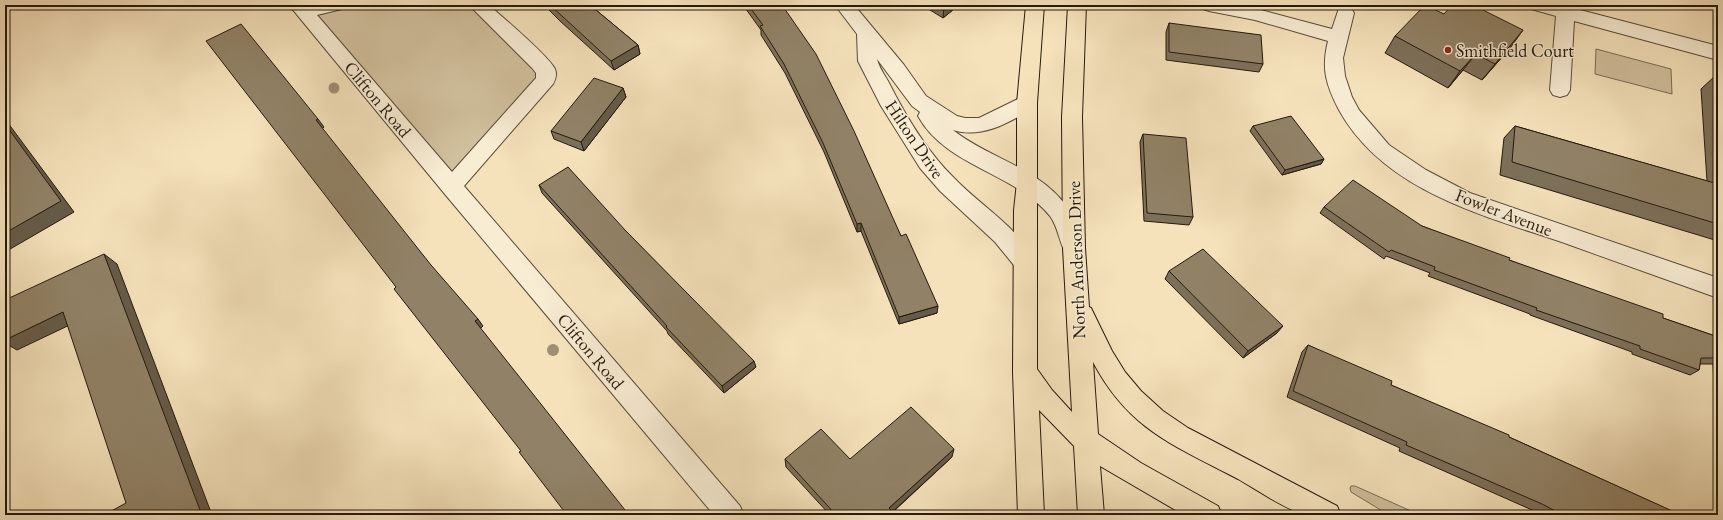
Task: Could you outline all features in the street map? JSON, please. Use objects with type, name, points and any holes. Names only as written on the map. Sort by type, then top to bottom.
[{"type":"main road","points":[[1031,515],[1025,372],[1025,262],[1027,103],[1035,5]]},
{"type":"main road","name":"North Anderson Drive","points":[[1077,5],[1072,117],[1074,248],[1090,515]]},
{"type":"main road","points":[[1076,299],[1093,339],[1113,376],[1133,400],[1178,435],[1328,515]]},
{"type":"main road","points":[[1025,372],[1042,399],[1054,412],[1085,439],[1134,474],[1209,515]]},
{"type":"street","name":"Clifton Road","points":[[301,8],[336,5]]},
{"type":"street","points":[[451,187],[539,89],[546,79],[546,71],[539,63],[478,5]]},
{"type":"street","name":"Hilton Drive","points":[[844,5],[866,34],[897,70],[919,101],[951,122],[973,126],[989,122],[1027,103]]},
{"type":"street","points":[[1209,5],[1262,16],[1338,37]]},
{"type":"street","points":[[1537,5],[1718,53]]},
{"type":"street","name":"Clifton Road","points":[[301,8],[451,187],[731,515]]},
{"type":"street","points":[[1560,90],[1565,12]]},
{"type":"street","name":"Fowler Avenue","points":[[1344,13],[1333,58],[1335,76],[1342,97],[1352,115],[1382,151],[1419,176],[1463,199],[1718,288]]},
{"type":"street","name":"Hilton Drive","points":[[866,34],[868,61],[888,101],[927,162],[947,185],[1003,236],[1025,262]]},
{"type":"street","points":[[919,101],[930,119],[942,132],[978,158],[1027,182],[1057,210],[1063,220],[1074,248]]},
{"type":"shaded area","points":[[336,5],[478,5],[546,71],[451,187],[304,12]]},
{"type":"shaded area","points":[[1596,49],[1671,69],[1672,94],[1595,74]]},
{"type":"shaded area","points":[[1351,486],[1355,486],[1420,515],[1389,515],[1351,492]]},
{"type":"building","points":[[550,5],[590,5],[638,45],[611,61]]},
{"type":"building","points":[[748,5],[782,5],[816,54],[854,131],[901,236],[906,234],[938,306],[899,317],[861,223],[857,224],[823,143],[784,64],[760,26],[763,25]]},
{"type":"building","name":"Smithfield Court","points":[[1425,5],[1444,14],[1452,5],[1473,5],[1523,30],[1495,64],[1476,54],[1460,71],[1395,36]]},
{"type":"building","points":[[1169,23],[1261,35],[1263,64],[1169,52]]},
{"type":"building","points":[[241,24],[318,119],[316,120],[431,265],[478,319],[475,321],[629,515],[567,515],[519,452],[521,451],[394,289],[396,287],[206,41]]},
{"type":"building","points":[[1715,76],[1718,76],[1718,112]]},
{"type":"building","points":[[594,78],[623,88],[581,142],[551,131]]},
{"type":"building","points":[[1291,116],[1324,159],[1285,170],[1253,126]]},
{"type":"building","points":[[5,124],[61,201],[5,233]]},
{"type":"building","points":[[1515,126],[1718,184],[1718,224],[1512,162]]},
{"type":"building","points":[[1143,134],[1186,138],[1193,217],[1147,213]]},
{"type":"building","points":[[568,167],[625,230],[754,361],[722,386],[666,327],[667,326],[539,185]]},
{"type":"building","points":[[1353,180],[1422,226],[1510,258],[1509,260],[1663,314],[1663,318],[1718,337],[1718,358],[1701,358],[1699,370],[1640,349],[1640,346],[1536,310],[1537,308],[1434,270],[1435,267],[1391,250],[1389,252],[1324,207]]},
{"type":"building","points":[[1203,249],[1283,326],[1248,351],[1169,271]]},
{"type":"building","points":[[104,254],[200,510],[190,515],[104,515],[126,503],[63,312],[5,340],[5,300]]},
{"type":"building","points":[[1308,345],[1392,381],[1391,385],[1509,435],[1509,437],[1681,515],[1573,515],[1566,512],[1566,515],[1563,515],[1542,504],[1406,445],[1407,442],[1293,391]]},
{"type":"building","points":[[911,407],[954,449],[889,508],[896,515],[836,515],[785,459],[821,429],[850,459]]},
{"type":"place","name":"Smithfield Court","points":[[1448,50]]}]
